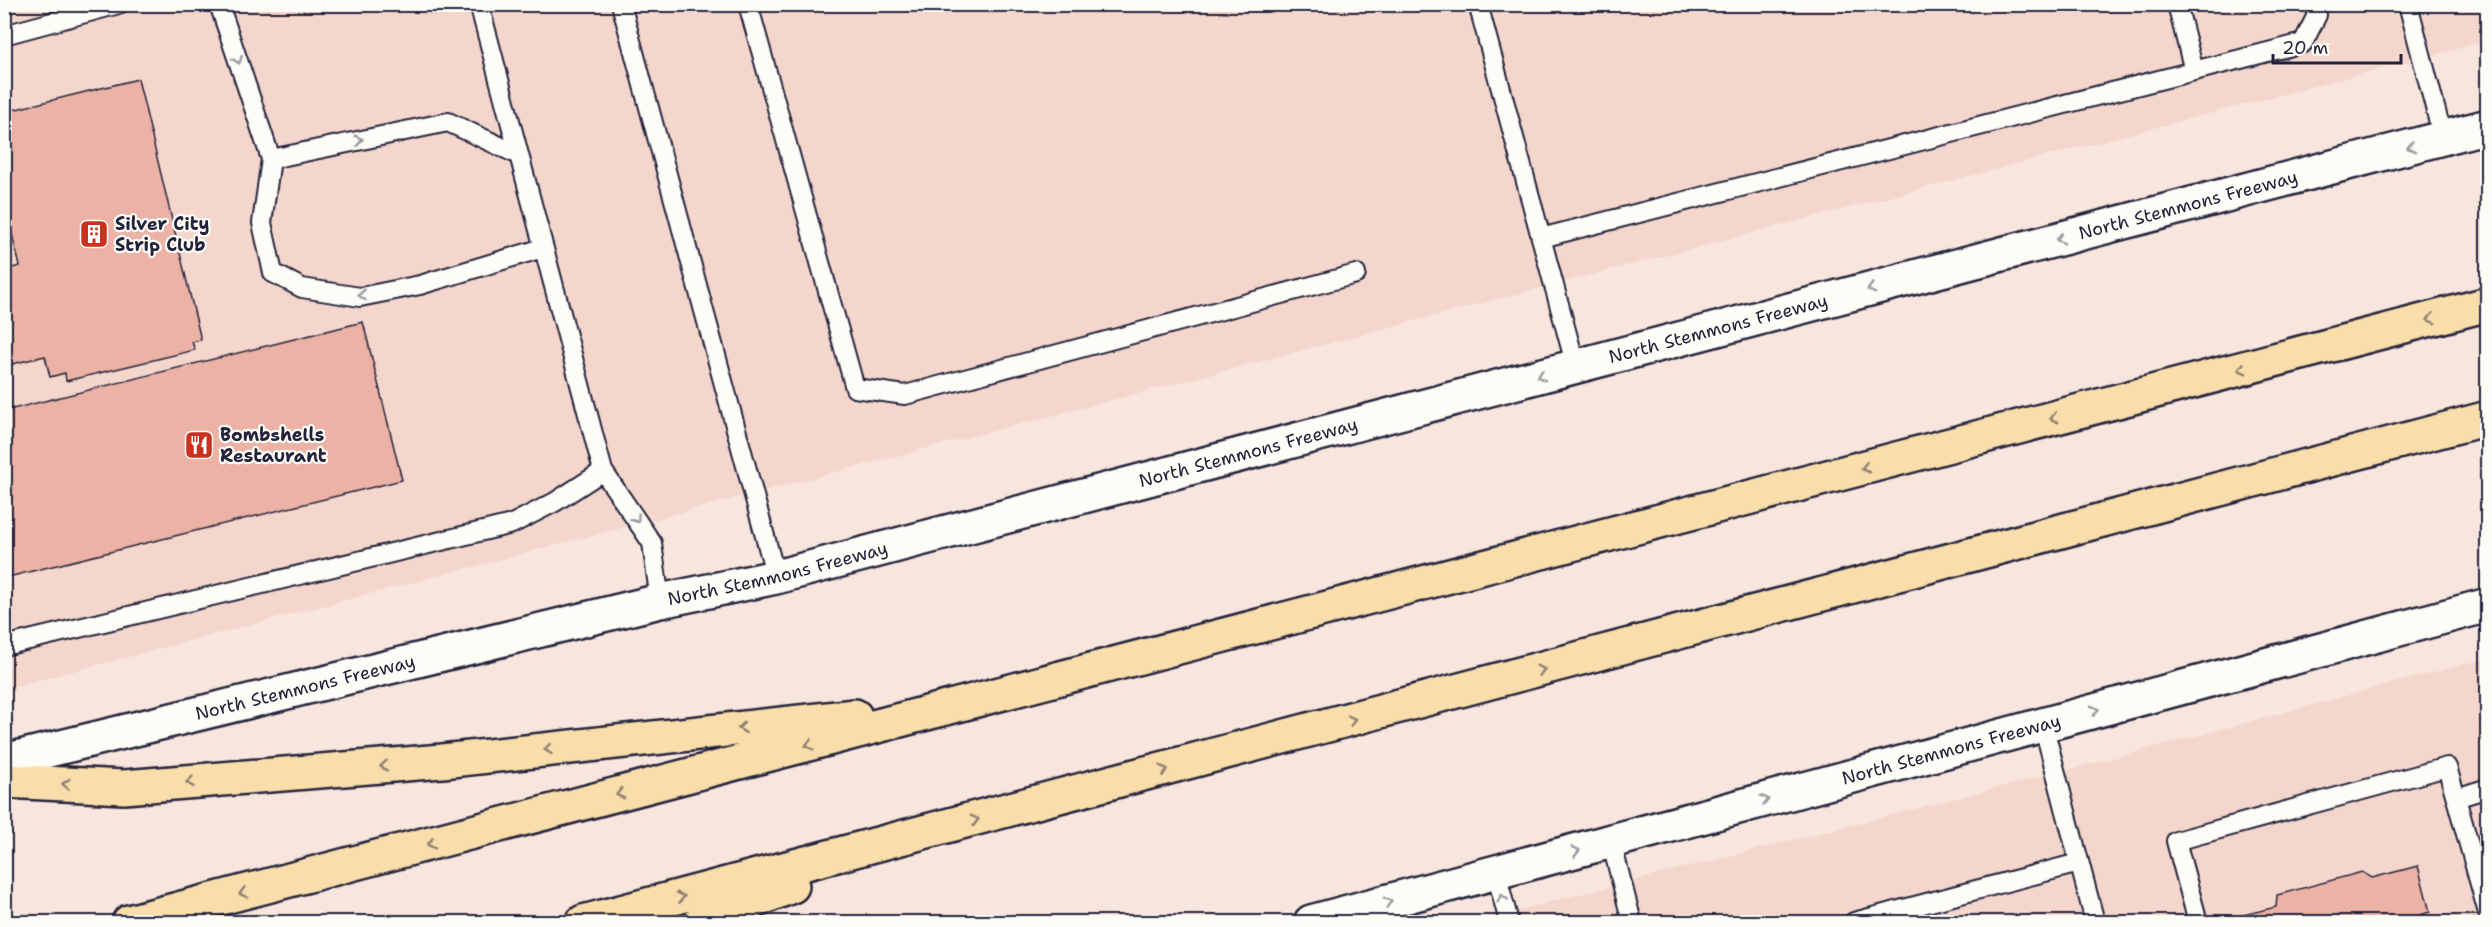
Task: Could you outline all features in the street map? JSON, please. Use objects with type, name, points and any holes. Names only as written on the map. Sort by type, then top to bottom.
[{"type":"highway","points":[[129,922],[2487,304]]},
{"type":"highway","points":[[583,922],[919,835],[2487,418]]},
{"type":"highway","points":[[4,781],[136,786],[442,761],[967,704]]},
{"type":"highway","points":[[701,922],[919,835]]},
{"type":"main road","name":"North Stemmons Freeway","points":[[4,761],[660,601],[776,577],[2487,126]]},
{"type":"main road","name":"North Stemmons Freeway","points":[[1311,922],[2487,605]]},
{"type":"lane","points":[[4,36],[119,4]]},
{"type":"lane","points":[[219,4],[271,159],[262,223],[273,273],[302,288],[360,297],[420,285],[543,248]]},
{"type":"lane","points":[[479,4],[603,471],[652,543],[660,601]]},
{"type":"lane","points":[[621,4],[776,577]]},
{"type":"lane","points":[[748,4],[855,388],[905,394],[1356,274]]},
{"type":"lane","points":[[1478,4],[1576,367]]},
{"type":"lane","points":[[2177,4],[2194,71]]},
{"type":"lane","points":[[1541,238],[2302,43],[2317,15],[2314,4]]},
{"type":"lane","points":[[2408,4],[2443,138]]},
{"type":"lane","points":[[271,159],[448,122],[519,154]]},
{"type":"lane","points":[[4,646],[512,524],[555,502],[603,471]]},
{"type":"lane","points":[[2043,724],[2095,922]]},
{"type":"lane","points":[[2198,922],[2176,841],[2447,767],[2487,913]]},
{"type":"lane","points":[[2456,798],[2487,788]]},
{"type":"lane","points":[[1611,841],[1632,922]]},
{"type":"lane","points":[[1854,922],[2079,862]]},
{"type":"lane","points":[[1496,873],[1509,922]]},
{"type":"shaded area","points":[[5,5],[2487,5],[2487,41],[5,689]]},
{"type":"shaded area","points":[[2487,658],[2487,922],[1472,922],[2114,758]]},
{"type":"building","name":"Silver City Strip Club","points":[[138,79],[201,340],[192,342],[195,350],[66,381],[65,373],[50,377],[45,356],[4,366],[4,270],[20,266],[4,203],[4,112]]},
{"type":"building","name":"Bombshells Restaurant","points":[[363,322],[402,480],[4,578],[4,411]]},
{"type":"building","points":[[2418,866],[2430,912],[2420,915],[2422,922],[2224,922],[2223,920],[2276,907],[2277,895],[2362,872],[2372,878]]},
{"type":"place","name":"Silver City Strip Club","points":[[94,234]]},
{"type":"place","name":"Bombshells Restaurant","points":[[199,445]]}]
